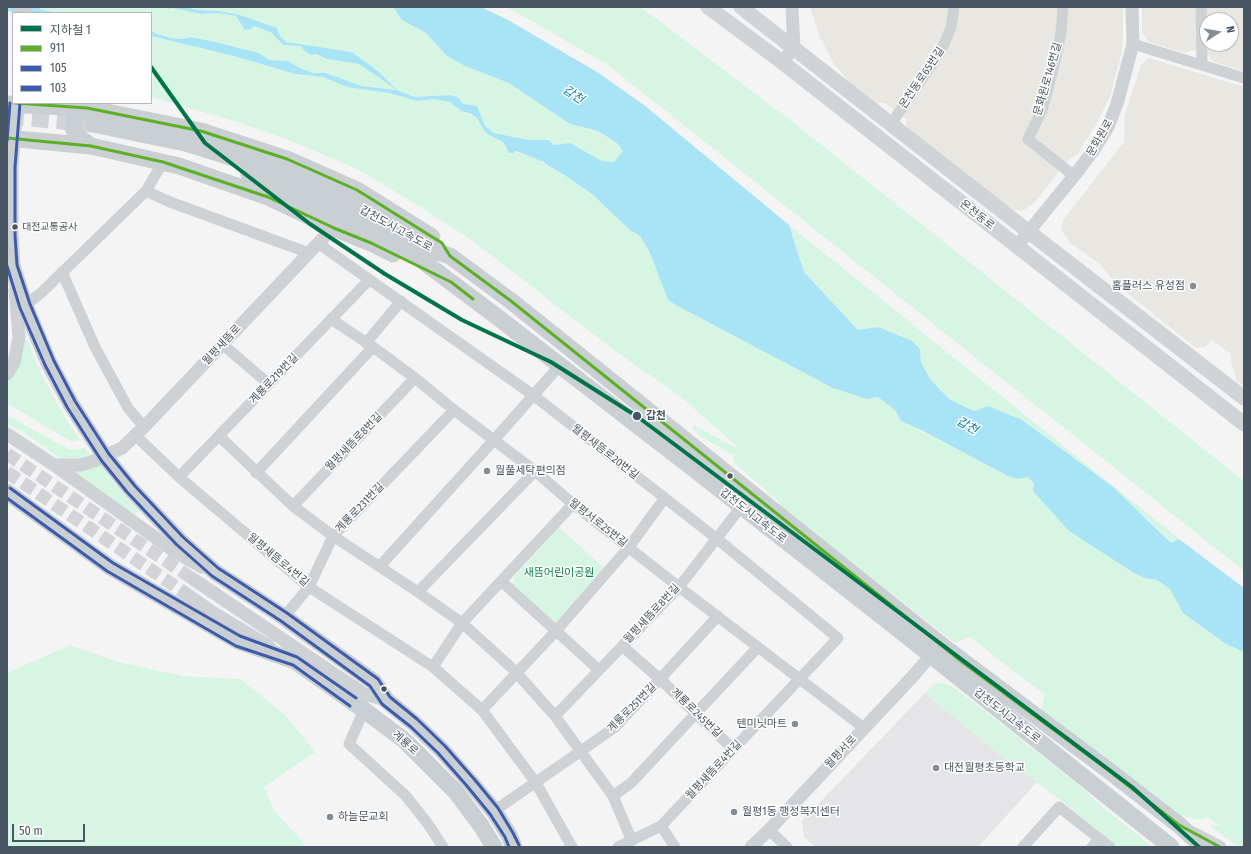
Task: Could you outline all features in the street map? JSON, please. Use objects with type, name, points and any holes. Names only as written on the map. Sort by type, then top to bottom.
[{"type":"main road","name":"온천동로","points":[[708,7],[782,62],[1243,424]]},
{"type":"main road","name":"온천동로","points":[[741,7],[1028,232],[1244,398]]},
{"type":"main road","points":[[105,457],[71,404],[49,364],[25,306],[12,266],[10,138],[12,104],[86,108],[200,131],[287,159],[357,190],[442,243],[450,256]]},
{"type":"main road","points":[[7,122],[20,118],[86,108]]},
{"type":"main road","points":[[86,108],[75,115],[73,127],[75,133],[80,138],[92,134]]},
{"type":"main road","points":[[10,138],[92,134],[163,162],[268,196],[334,228],[371,243],[451,282]]},
{"type":"main road","name":"갑천도시고속도로","points":[[92,134],[185,143],[275,171],[336,196],[438,252],[450,256],[517,306],[936,650],[1167,846]]},
{"type":"main road","name":"갑천도시고속도로","points":[[92,134],[173,148],[268,181],[327,207],[371,229],[420,259],[560,365],[741,507],[936,650],[1108,770],[1204,847]]},
{"type":"main road","name":"계룡로","points":[[105,457],[131,489],[180,541],[215,572],[284,617],[374,682],[386,700],[414,723],[442,750],[494,811],[509,835],[514,847]]},
{"type":"main road","name":"계룡로","points":[[7,492],[110,567],[238,641],[295,661],[364,710],[404,740],[456,792],[482,827],[494,847]]},
{"type":"street","points":[[782,62],[794,48],[792,7]]},
{"type":"street","name":"온천동로65번길","points":[[891,124],[944,44],[951,27],[954,7]]},
{"type":"street","name":"문화원로146번길","points":[[1063,7],[1061,33],[1053,70],[1042,110],[1028,139],[1074,176]]},
{"type":"street","name":"문화원로","points":[[1017,246],[1074,176],[1093,151],[1108,127],[1117,104],[1133,44],[1132,7]]},
{"type":"street","points":[[1201,7],[1202,66]]},
{"type":"street","points":[[1133,44],[1244,78]]},
{"type":"street","points":[[25,306],[146,191],[163,162]]},
{"type":"street","points":[[146,191],[309,253]]},
{"type":"street","name":"월평새뜸로","points":[[54,466],[81,465],[105,457],[122,448],[334,228]]},
{"type":"street","name":"월평새뜸로20번길","points":[[319,244],[532,395],[716,538],[838,638],[799,678]]},
{"type":"street","points":[[7,374],[14,363],[19,337],[12,266]]},
{"type":"street","name":"월평새뜸로4번길","points":[[62,272],[95,347],[140,431],[179,477],[309,587],[433,668],[482,710],[536,783],[572,847]]},
{"type":"street","name":"계룡로219번길","points":[[179,477],[369,280]]},
{"type":"street","points":[[256,473],[370,345],[401,301]]},
{"type":"street","name":"월평서로25번길","points":[[331,320],[370,345],[415,378],[454,410],[535,471],[573,504],[679,587],[864,728]]},
{"type":"street","points":[[222,344],[269,384]]},
{"type":"street","points":[[380,566],[560,365]]},
{"type":"street","name":"월평새뜸로8번길","points":[[293,506],[415,378]]},
{"type":"street","name":"계룡로231번길","points":[[284,617],[309,587],[333,536],[454,410]]},
{"type":"street","points":[[7,434],[32,450],[174,551],[230,583]]},
{"type":"street","points":[[219,436],[256,473],[293,506],[333,536],[380,566],[462,623],[517,672],[556,716],[612,796],[632,841]]},
{"type":"street","points":[[7,444],[32,450]]},
{"type":"street","points":[[418,592],[535,471]]},
{"type":"street","points":[[482,710],[556,631],[629,547],[664,499]]},
{"type":"street","points":[[433,668],[462,623],[573,504]]},
{"type":"street","name":"월평새뜸로8번길","points":[[556,716],[679,587],[741,507]]},
{"type":"street","points":[[192,579],[364,694],[386,700]]},
{"type":"street","points":[[501,582],[599,670]]},
{"type":"street","points":[[185,593],[233,625],[295,661]]},
{"type":"street","name":"계룡로251번길","points":[[494,811],[581,752],[614,727],[660,680],[718,616]]},
{"type":"street","name":"계룡로245번길","points":[[622,646],[733,749]]},
{"type":"street","points":[[612,796],[631,783],[758,647]]},
{"type":"street","name":"월평서로","points":[[751,847],[769,830],[936,650]]},
{"type":"street","name":"월평새뜸로4번길","points":[[618,847],[661,826],[799,678]]},
{"type":"street","points":[[364,710],[349,744],[406,796],[444,847]]},
{"type":"street","points":[[1023,847],[1060,807],[1096,843],[1110,847]]},
{"type":"street","points":[[661,826],[675,847]]},
{"type":"street","points":[[1179,826],[1220,847]]},
{"type":"street","points":[[769,830],[788,847]]},
{"type":"shaded area","points":[[810,7],[1123,7],[1122,52],[1110,97],[1095,126],[1077,155],[1070,158],[1034,203],[1024,210],[1013,210],[912,134],[906,125],[906,119],[885,103],[871,103],[852,85],[834,64],[819,35]]},
{"type":"shaded area","points":[[1142,7],[1244,7],[1244,71],[1214,62],[1210,59],[1209,55],[1192,50],[1186,53],[1149,42],[1142,33]]},
{"type":"shaded area","name":"홈플러스 유성점","points":[[1149,58],[1244,87],[1244,386],[1237,381],[1231,362],[1231,354],[1212,340],[1205,347],[1196,348],[1116,284],[1100,264],[1070,243],[1061,229],[1063,220],[1124,142],[1125,114],[1141,65]]},
{"type":"shaded area","name":"대전월평초등학교","points":[[925,693],[999,754],[1037,782],[978,847],[815,847],[804,837],[802,821]]},
{"type":"green space","points":[[38,7],[167,7],[168,9],[173,8],[201,14],[219,13],[236,16],[245,30],[254,26],[272,33],[283,45],[301,46],[306,52],[316,54],[327,59],[359,64],[396,91],[361,86],[326,73],[313,73],[288,61],[269,60],[259,53],[211,41],[190,37],[183,39],[171,38],[156,34],[152,32],[152,12],[53,12],[42,10]]},
{"type":"green space","points":[[183,7],[393,7],[402,20],[426,33],[447,56],[465,66],[509,83],[570,124],[598,131],[617,143],[623,151],[614,162],[602,161],[570,143],[553,145],[549,140],[528,140],[494,133],[485,126],[477,106],[463,104],[459,98],[450,95],[415,97],[397,90],[379,72],[352,52],[285,42],[280,36],[277,28],[240,15]]},
{"type":"green space","points":[[507,7],[640,7],[813,138],[1244,481],[1244,571],[608,65]]},
{"type":"green space","points":[[152,36],[234,56],[295,74],[321,77],[347,87],[389,93],[417,101],[434,99],[450,102],[461,111],[477,118],[483,129],[489,135],[503,142],[505,148],[540,160],[592,194],[631,231],[640,236],[650,253],[668,300],[867,399],[878,397],[895,410],[901,421],[1017,479],[1028,477],[1069,531],[1134,573],[1144,578],[1157,580],[1170,589],[1183,613],[1226,644],[1244,652],[1244,847],[1239,847],[1211,827],[1211,824],[1221,827],[1208,817],[1198,820],[1176,815],[1041,709],[1045,695],[970,637],[955,643],[785,511],[776,499],[734,462],[733,455],[703,438],[691,428],[694,425],[730,445],[737,446],[680,396],[615,351],[473,241],[411,201],[355,168],[286,139],[231,120],[152,97]]},
{"type":"green space","points":[[789,225],[1179,539],[1171,543],[1146,518],[988,406],[974,411],[949,399],[930,379],[921,362],[920,349],[878,327],[858,330],[804,272]]},
{"type":"green space","points":[[28,339],[34,358],[48,387],[80,440],[72,442],[7,403],[7,382],[10,378],[24,341]]},
{"type":"green space","points":[[7,415],[70,450],[85,448],[91,455],[90,459],[66,461],[60,458],[23,432],[7,424]]},
{"type":"green space","points":[[100,465],[138,511],[134,516],[74,474],[73,469]]},
{"type":"green space","name":"새뜸어린이공원","points":[[559,527],[604,568],[555,623],[513,588],[514,577]]},
{"type":"green space","points":[[70,645],[118,662],[182,676],[240,679],[286,716],[315,752],[264,787],[274,811],[303,842],[305,847],[7,847],[7,673]]},
{"type":"green space","points":[[943,683],[953,687],[986,712],[1077,784],[1152,847],[1118,847],[1057,797],[999,754],[925,693],[935,684]]},
{"type":"water","points":[[7,7],[38,7],[42,10],[53,12],[12,12],[7,11]]},
{"type":"water","points":[[167,7],[183,7],[240,15],[277,28],[280,36],[286,42],[352,52],[379,72],[397,90],[415,97],[450,95],[459,98],[463,104],[477,106],[485,126],[494,133],[528,140],[549,140],[553,145],[570,143],[602,161],[614,162],[623,151],[617,143],[598,131],[570,124],[509,83],[465,66],[447,56],[426,33],[402,20],[393,7],[481,7],[508,20],[597,72],[644,105],[789,225],[804,272],[858,330],[878,327],[912,341],[920,349],[921,362],[930,379],[949,399],[974,411],[988,406],[1022,420],[1113,487],[1171,543],[1179,539],[1244,588],[1244,652],[1226,644],[1183,613],[1170,589],[1157,580],[1144,578],[1134,573],[1069,531],[1033,491],[1034,484],[1028,477],[1017,479],[1008,476],[901,421],[895,410],[878,397],[867,399],[833,388],[668,300],[650,253],[640,236],[631,231],[592,194],[544,162],[516,151],[509,153],[503,142],[489,135],[483,129],[477,118],[471,114],[461,111],[450,102],[434,99],[417,101],[389,93],[347,87],[323,77],[295,74],[234,56],[152,36],[152,32],[171,38],[183,39],[190,37],[211,41],[259,53],[269,60],[288,61],[313,73],[326,73],[361,86],[396,90],[359,64],[327,59],[316,54],[311,55],[300,46],[283,45],[272,33],[254,26],[251,29],[245,30],[236,16],[219,13],[201,14],[173,8],[168,9]]},
{"type":"tunnel","points":[[7,116],[93,124]]},
{"type":"tunnel","points":[[7,454],[193,579]]},
{"type":"tunnel","points":[[7,472],[185,593]]},
{"type":"metro line","name":"1","points":[[152,68],[205,143],[310,224],[385,274],[462,320],[551,362],[638,417],[1132,787],[1199,847]]},
{"type":"transit line","name":"105","points":[[7,141],[10,103]]},
{"type":"transit line","name":"103","points":[[20,104],[15,167],[15,235],[17,265],[30,304],[54,361],[75,401],[109,454],[135,486],[183,537],[218,568],[287,613],[378,679],[390,697],[417,719],[445,746],[475,780],[498,808],[519,845]]},
{"type":"transit line","name":"911","points":[[29,104],[87,108],[201,131],[287,159],[357,190],[442,243],[450,256],[511,301],[961,661],[1108,770],[1179,825],[1220,847]]},
{"type":"transit line","name":"911","points":[[7,138],[91,146],[163,162],[268,197],[334,228],[371,243],[451,282],[473,299]]},
{"type":"transit line","name":"105","points":[[7,266],[20,308],[45,365],[67,407],[101,460],[127,492],[176,544],[212,576],[281,621],[370,686],[382,704],[411,727],[438,753],[467,786],[490,814],[505,837],[509,847]]},
{"type":"transit line","name":"103","points":[[10,488],[113,563],[240,636],[297,657],[356,698]]},
{"type":"transit line","name":"105","points":[[7,498],[107,571],[236,646],[293,665],[350,706]]},
{"type":"place","name":"대전교통공사","points":[[15,227]]},
{"type":"place","name":"홈플러스 유성점","points":[[1193,286]]},
{"type":"place","name":"갑천","points":[[637,416]]},
{"type":"place","name":"월풀세탁편의점","points":[[487,471]]},
{"type":"place","name":"텐미닛마트","points":[[795,724]]},
{"type":"place","name":"대전월평초등학교","points":[[936,768]]},
{"type":"place","name":"월평1동 행정복지센터","points":[[734,812]]},
{"type":"place","name":"하늘문교회","points":[[330,817]]}]
